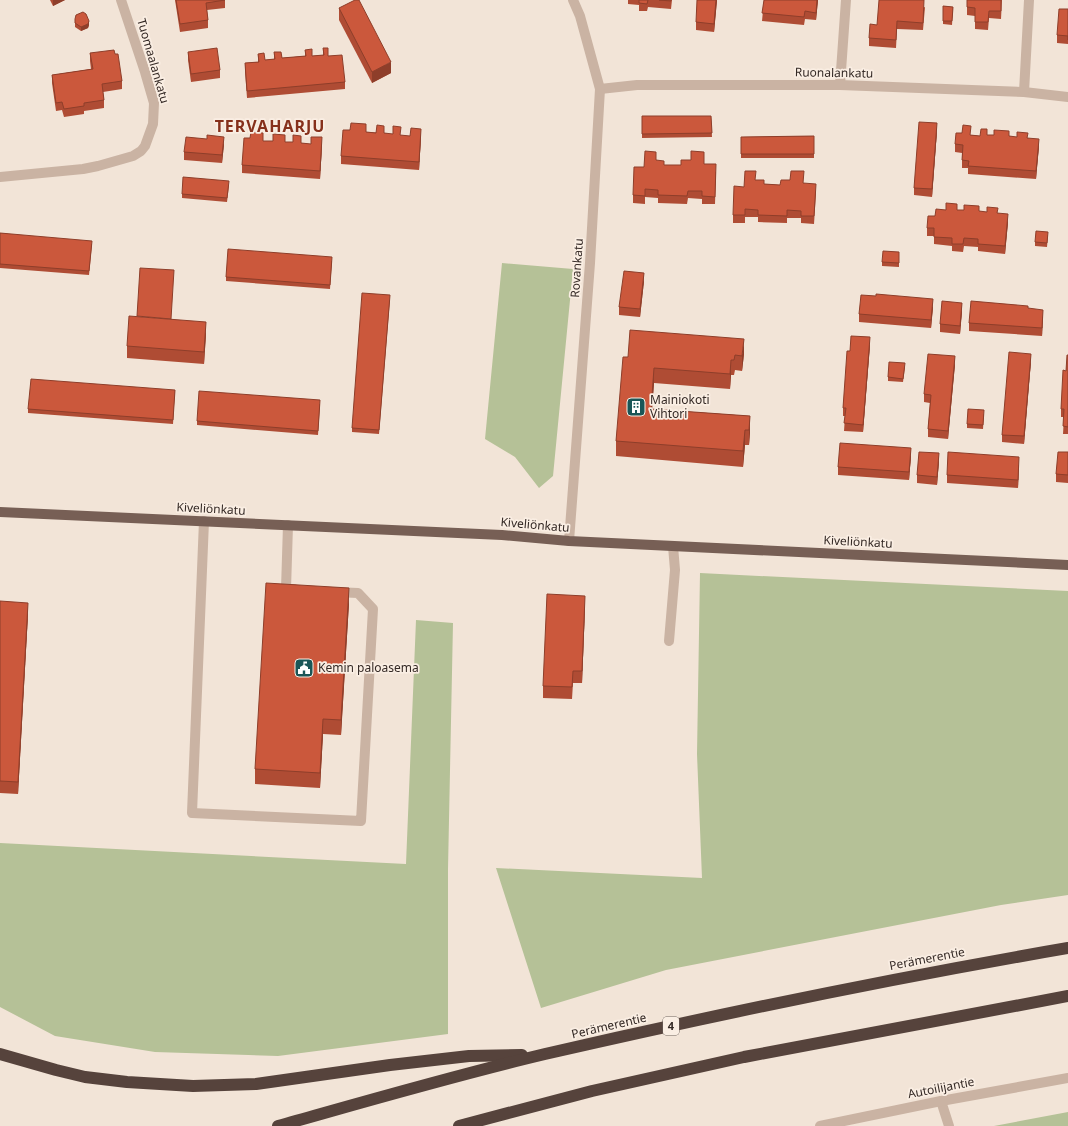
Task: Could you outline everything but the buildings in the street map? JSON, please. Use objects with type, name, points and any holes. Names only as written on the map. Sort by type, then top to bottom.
[{"type":"highway","name":"Perämerentie","points":[[278,1126],[472,1072],[545,1054],[753,1008],[953,968],[1068,948]]},
{"type":"highway","points":[[459,1126],[592,1091],[744,1057],[1068,996]]},
{"type":"highway","points":[[0,1054],[85,1077],[127,1082],[193,1086],[256,1084],[382,1066],[469,1056],[545,1054]]},
{"type":"main road","name":"Kiveliönkatu","points":[[0,512],[502,534],[569,541],[1068,565]]},
{"type":"street","name":"Tuomaalankatu","points":[[0,177],[83,169],[98,166],[133,156],[141,151],[145,146],[153,124],[154,103],[121,0]]},
{"type":"street","name":"Rovankatu","points":[[569,541],[590,263],[600,89],[580,16],[573,0]]},
{"type":"street","points":[[840,85],[846,0]]},
{"type":"street","points":[[1024,92],[1029,0]]},
{"type":"street","name":"Ruonalankatu","points":[[600,89],[637,85],[840,85],[1024,92],[1068,97]]},
{"type":"street","points":[[204,521],[192,813],[362,821],[373,609],[358,593],[322,591]]},
{"type":"street","points":[[288,525],[286,589],[307,590]]},
{"type":"street","points":[[669,641],[675,570],[673,546]]},
{"type":"street","name":"Autoilijantie","points":[[820,1126],[941,1101],[1068,1078]]},
{"type":"street","points":[[941,1101],[949,1126]]},
{"type":"green space","points":[[502,263],[573,269],[553,476],[539,488],[515,457],[485,439]]},
{"type":"green space","points":[[700,573],[1068,591],[1068,895],[1001,905],[666,970],[541,1008],[496,868],[702,878],[697,754]]},
{"type":"green space","points":[[416,620],[453,623],[448,869],[448,1034],[278,1056],[155,1052],[55,1036],[0,1007],[0,843],[406,864]]},
{"type":"green space","points":[[1068,1112],[1068,1126],[994,1126]]},
{"type":"place","name":"Mainiokoti Vihtori","points":[[636,407]]},
{"type":"place","name":"Kemin paloasema","points":[[304,668]]},
{"type":"district","name":"TERVAHARJU","points":[[270,126]]}]
